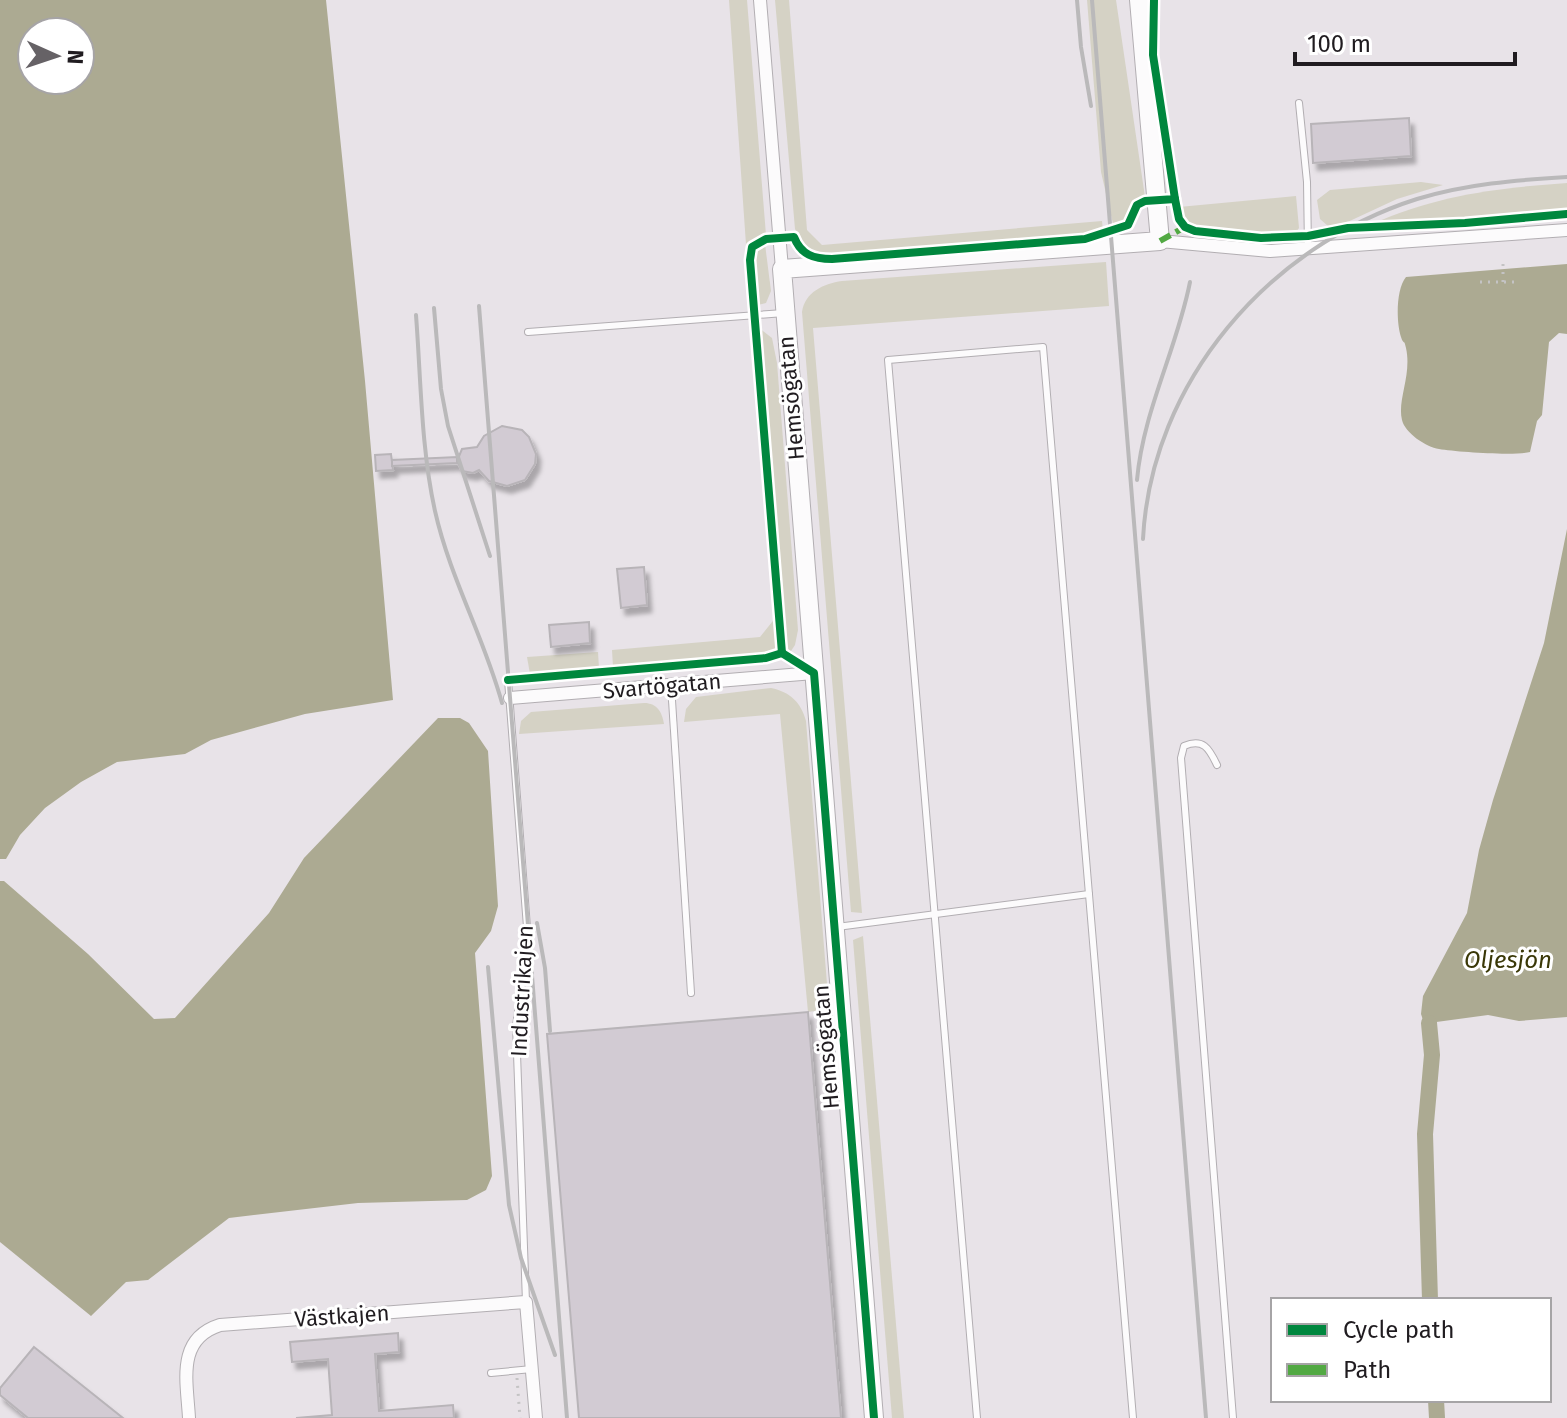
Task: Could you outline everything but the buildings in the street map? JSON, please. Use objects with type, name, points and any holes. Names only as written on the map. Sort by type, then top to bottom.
[{"type":"street","name":"Hemsögatan","points":[[760,0],[874,1418]]},
{"type":"street","points":[[1139,0],[1160,241]]},
{"type":"street","points":[[782,269],[1160,241],[1270,251],[1567,230]]},
{"type":"street","name":"Svartögatan","points":[[510,698],[814,673]]},
{"type":"street","points":[[526,1302],[536,1418]]},
{"type":"street","name":"Västkajen","points":[[189,1418],[186,1372],[195,1340],[204,1330],[220,1325],[526,1302]]},
{"type":"lane","points":[[1299,103],[1307,182],[1308,249]]},
{"type":"lane","points":[[528,332],[784,313]]},
{"type":"lane","points":[[977,1418],[888,360],[1043,347],[1133,1418]]},
{"type":"lane","name":"Industrikajen","points":[[508,680],[528,940],[516,1026],[526,1302]]},
{"type":"lane","points":[[671,685],[691,993]]},
{"type":"lane","points":[[1217,765],[1209,749],[1202,743],[1193,742],[1184,746],[1181,758],[1233,1418]]},
{"type":"lane","points":[[834,927],[1089,894]]},
{"type":"lane","points":[[491,1373],[532,1369]]},
{"type":"path","points":[[1503,264],[1503,282]]},
{"type":"path","points":[[1480,282],[1520,282]]},
{"type":"path","points":[[516,1370],[520,1418]]},
{"type":"shaded area","points":[[729,0],[747,0],[766,235],[752,242],[747,259]]},
{"type":"shaded area","points":[[775,0],[789,0],[807,230],[822,245],[1102,221],[1103,230],[1085,235],[823,256],[810,250],[795,229]]},
{"type":"shaded area","points":[[1087,0],[1116,0],[1145,197],[1135,201],[1126,221],[1114,228],[1101,172]]},
{"type":"shaded area","points":[[1421,182],[1443,185],[1397,199],[1339,226],[1328,226],[1320,219],[1317,200],[1330,190]]},
{"type":"shaded area","points":[[1567,183],[1567,211],[1372,224],[1420,206],[1468,194]]},
{"type":"shaded area","points":[[1296,196],[1299,228],[1295,234],[1261,235],[1196,228],[1187,224],[1179,207]]},
{"type":"shaded area","points":[[765,244],[771,291],[766,303],[758,305],[754,253],[756,247]]},
{"type":"shaded area","points":[[1106,262],[1109,306],[813,328],[862,913],[851,912],[802,312],[804,305],[816,290],[842,281]]},
{"type":"shaded area","points":[[759,328],[772,338],[777,363],[798,630],[795,645],[789,654],[785,648]]},
{"type":"shaded area","points":[[776,617],[778,645],[773,652],[613,667],[612,650],[760,637]]},
{"type":"shaded area","points":[[598,652],[599,668],[530,674],[527,657]]},
{"type":"shaded area","points":[[771,688],[794,699],[806,721],[829,1009],[808,1012],[780,714],[684,722],[686,709],[696,697]]},
{"type":"shaded area","points":[[644,703],[658,709],[664,724],[519,734],[521,721],[531,712]]},
{"type":"shaded area","points":[[863,936],[904,1418],[892,1418],[853,940]]},
{"type":"water","points":[[0,0],[326,0],[365,381],[393,700],[305,714],[211,740],[185,754],[117,762],[81,782],[45,808],[20,835],[6,859],[0,859]]},
{"type":"water","points":[[1567,264],[1567,334],[1559,333],[1549,342],[1542,415],[1537,421],[1530,452],[1499,454],[1439,449],[1412,434],[1404,425],[1401,412],[1407,358],[1399,331],[1398,306],[1400,289],[1406,277]]},
{"type":"water","name":"Oljesjön","points":[[1567,529],[1567,1017],[1519,1021],[1488,1015],[1429,1023],[1423,1020],[1421,1014],[1423,996],[1467,913],[1479,850],[1493,800],[1544,643]]},
{"type":"water","points":[[438,718],[460,718],[469,723],[488,751],[498,906],[491,931],[475,953],[492,1176],[486,1190],[467,1200],[358,1203],[229,1218],[148,1280],[126,1282],[91,1316],[0,1242],[0,881],[4,881],[88,954],[154,1019],[175,1018],[269,913],[304,858]]},
{"type":"waterway","points":[[1429,1023],[1432,1055],[1425,1134],[1430,1298]]},
{"type":"waterway","points":[[1436,1402],[1437,1418]]},
{"type":"railway","points":[[1077,0],[1091,106]]},
{"type":"railway","points":[[1092,0],[1206,1418]]},
{"type":"railway","points":[[1143,539],[1151,481],[1168,426],[1194,375],[1228,328],[1267,286],[1313,250],[1363,221],[1417,199],[1473,186],[1567,177]]},
{"type":"railway","points":[[1137,480],[1146,429],[1190,282]]},
{"type":"railway","points":[[479,306],[567,1418]]},
{"type":"railway","points":[[434,308],[441,389],[448,426],[490,556]]},
{"type":"railway","points":[[416,315],[424,438],[435,511],[449,560],[502,703]]},
{"type":"railway","points":[[537,923],[545,968],[550,1031]]},
{"type":"railway","points":[[488,967],[509,1205],[521,1258],[555,1355]]},
{"type":"marked path","points":[[1160,241],[1185,227]]},
{"type":"cycle path","points":[[782,653],[750,260],[752,247],[766,239],[794,237],[800,248],[809,255],[832,259],[1085,239],[1128,225],[1137,205],[1145,201],[1175,199],[1153,55],[1154,0]]},
{"type":"cycle path","points":[[1175,199],[1179,219],[1185,227],[1195,231],[1261,238],[1308,236],[1348,228],[1465,223],[1567,214]]},
{"type":"cycle path","points":[[782,653],[814,673],[874,1418]]},
{"type":"cycle path","points":[[508,680],[766,658],[782,653]]}]
